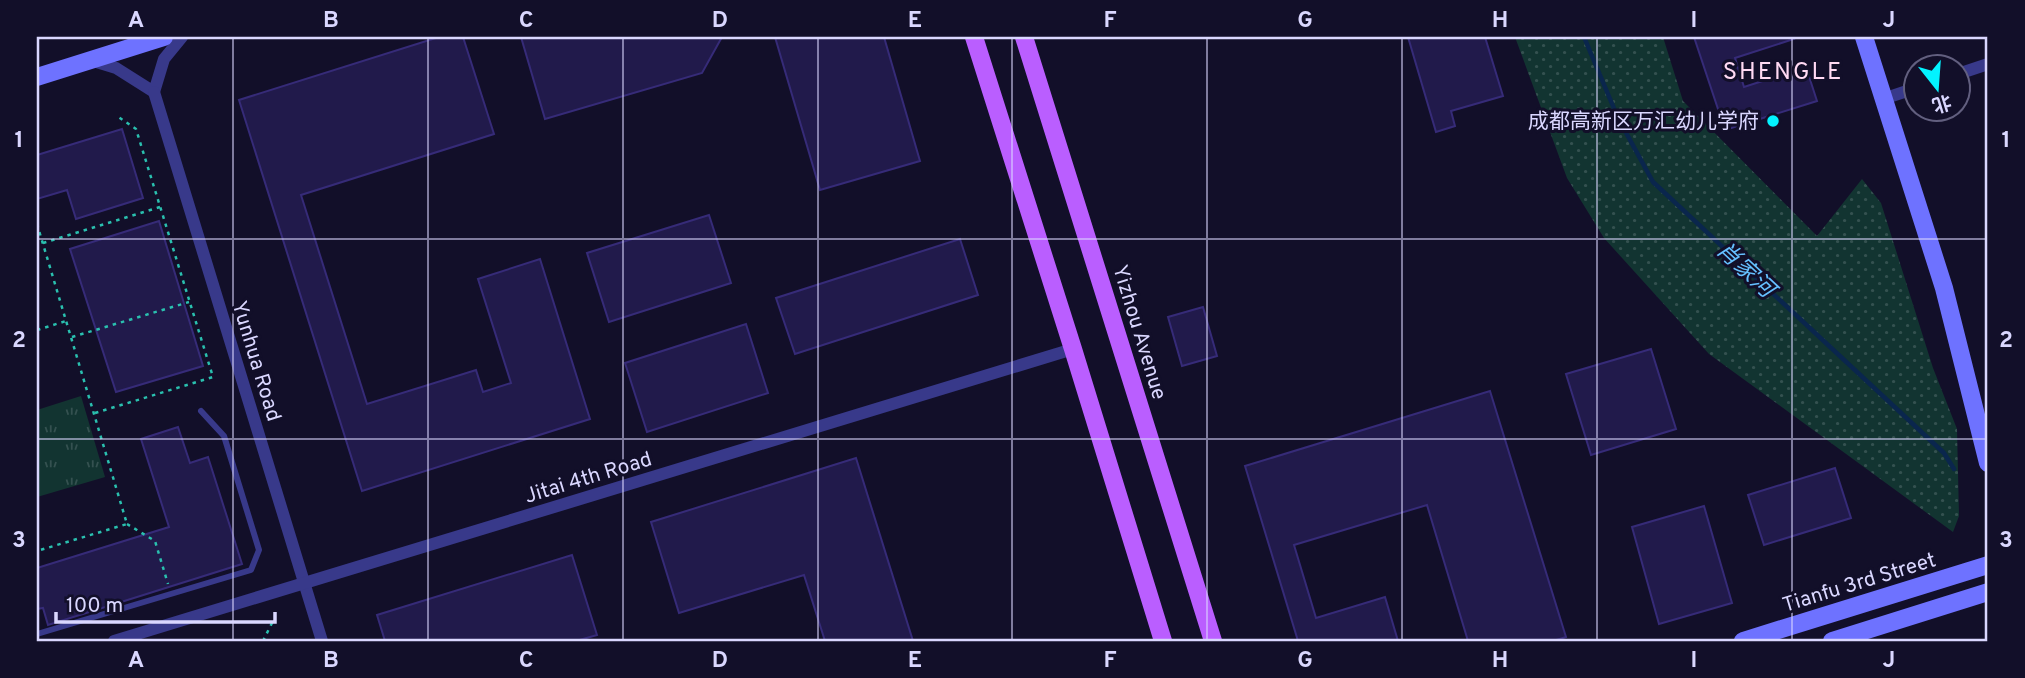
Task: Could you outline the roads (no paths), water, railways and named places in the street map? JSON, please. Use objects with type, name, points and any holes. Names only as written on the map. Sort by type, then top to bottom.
[{"type":"main road","points":[[974,37],[1163,641]]},
{"type":"main road","name":"Yizhou Avenue","points":[[1024,37],[1213,641]]},
{"type":"street","points":[[37,77],[164,37]]},
{"type":"street","points":[[90,60],[116,68],[154,92],[164,59],[182,37]]},
{"type":"street","points":[[1864,37],[1944,288],[1988,463]]},
{"type":"street","name":"Yunhua Road","points":[[154,92],[323,641]]},
{"type":"street","points":[[1883,99],[1902,93]]},
{"type":"street","name":"Jitai 4th Road","points":[[114,641],[1073,349]]},
{"type":"street","name":"Tianfu 3rd Street","points":[[1744,641],[1988,565]]},
{"type":"street","points":[[1832,641],[1988,592]]},
{"type":"lane","points":[[37,634],[251,569],[259,550],[223,436],[201,411]]},
{"type":"waterway","name":"肖家河","points":[[1584,37],[1618,118],[1653,182],[1944,453],[1954,469]]},
{"type":"place","name":"成都高新区万汇幼儿学府","points":[[1773,121]]},
{"type":"district","name":"SHENGLE","points":[[1783,71]]}]
